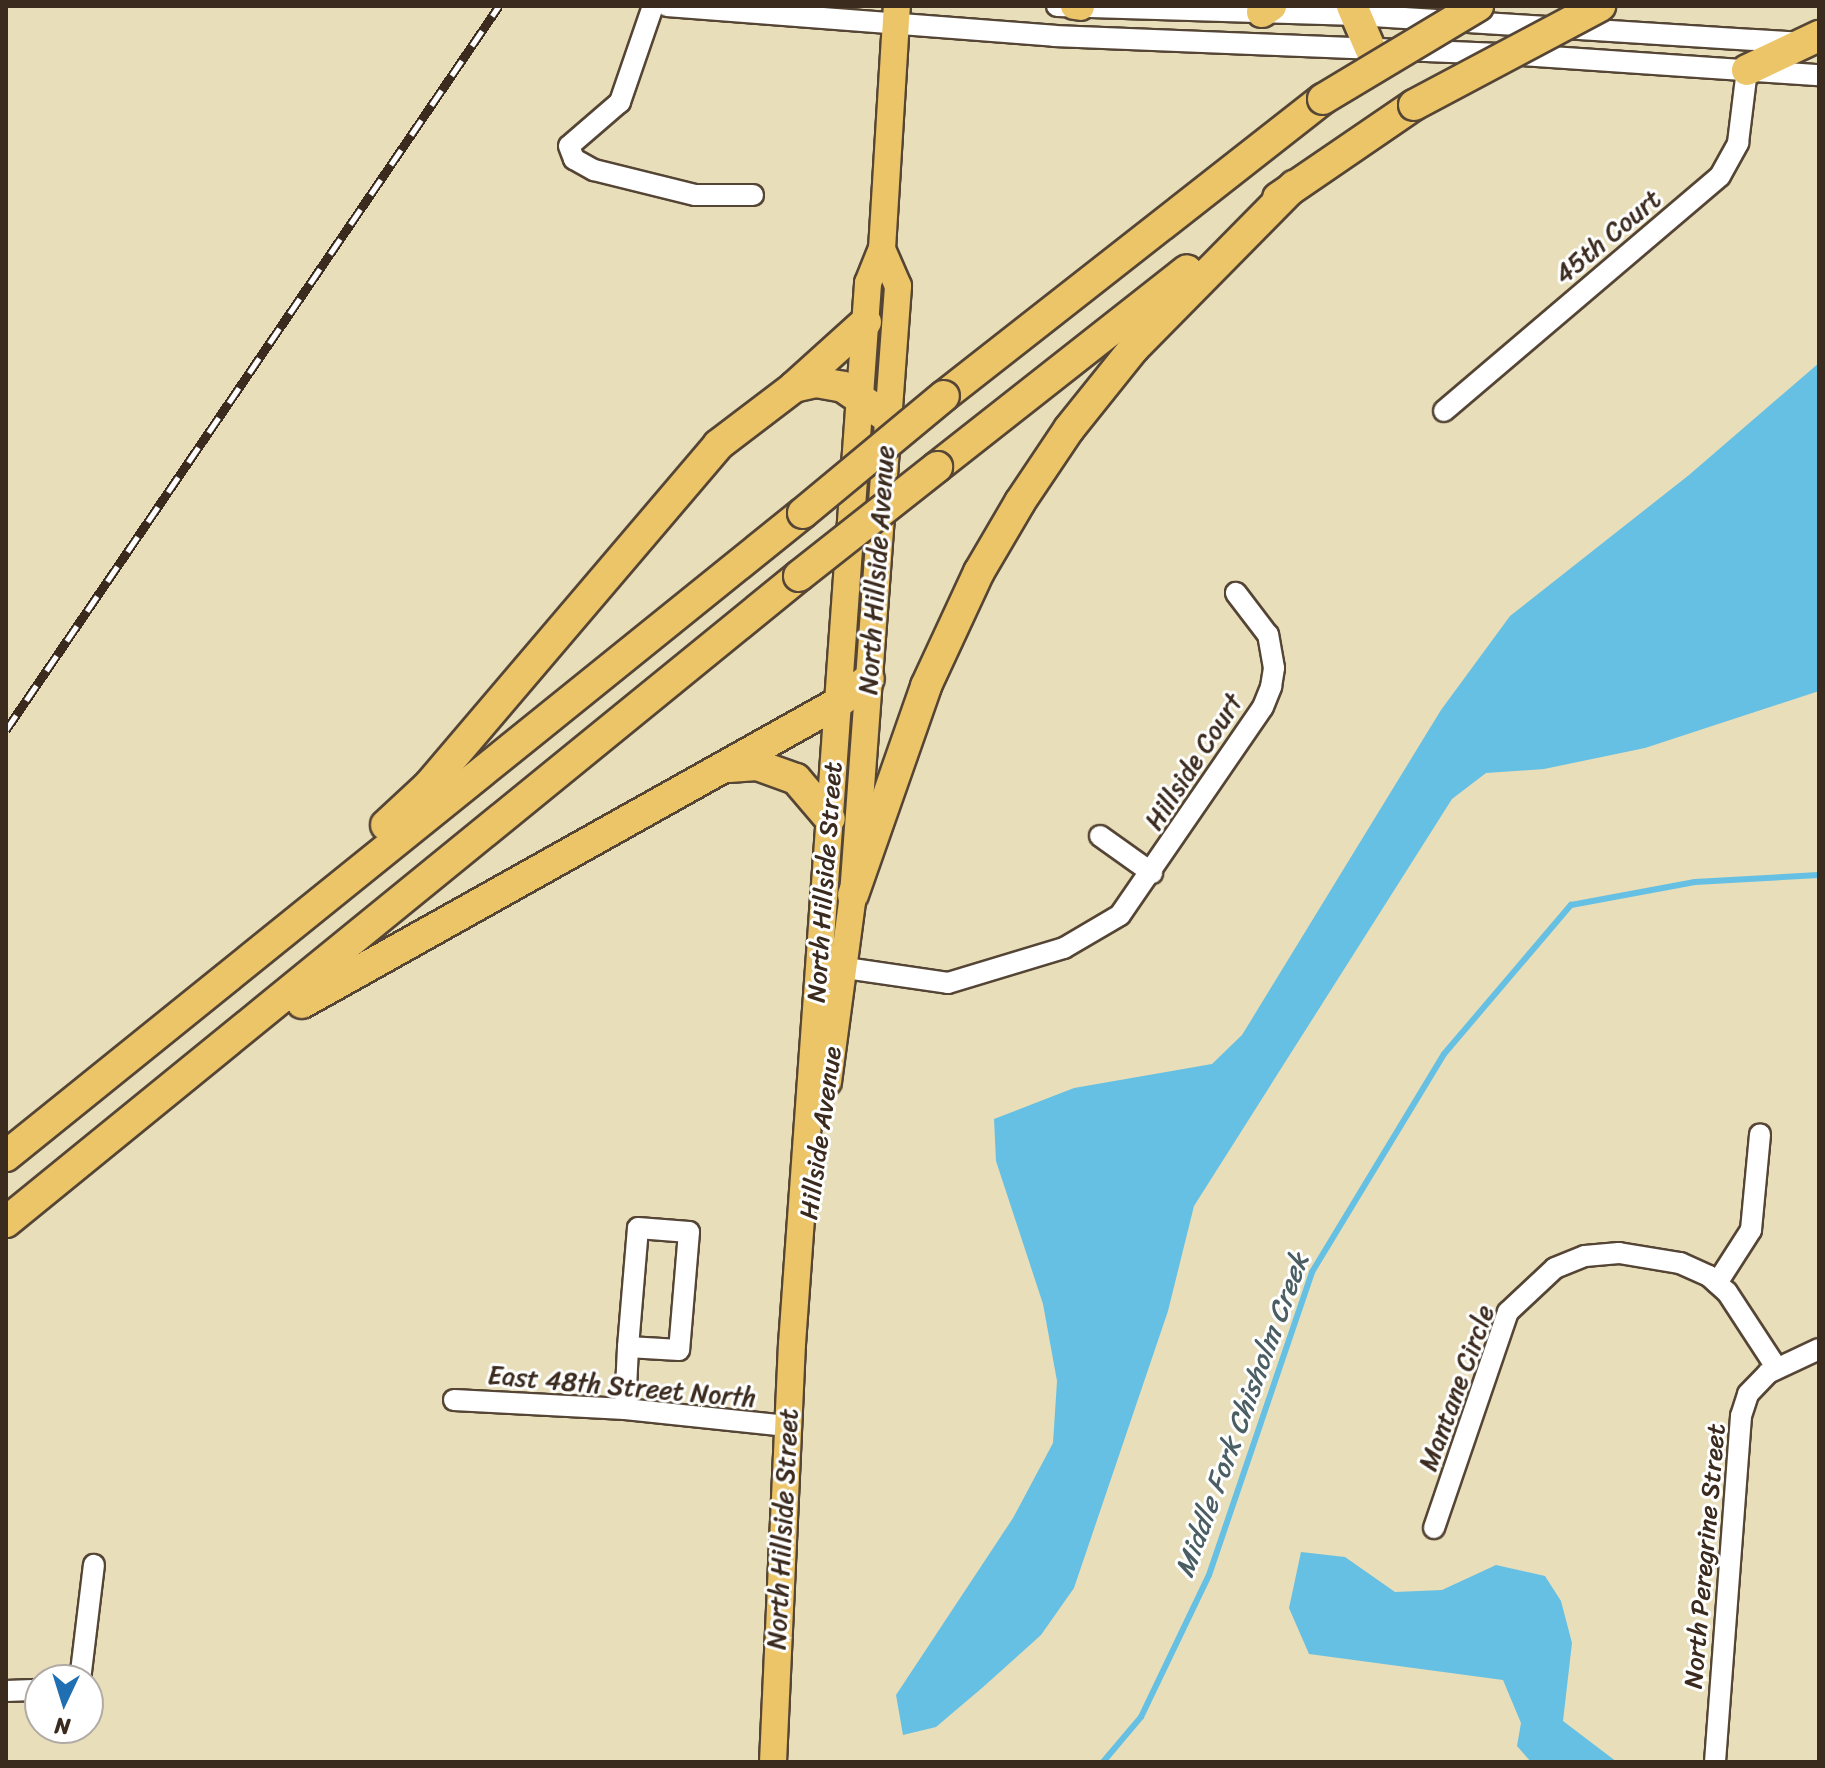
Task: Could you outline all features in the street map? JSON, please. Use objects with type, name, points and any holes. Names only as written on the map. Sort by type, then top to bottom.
[{"type":"highway","points":[[6,1156],[944,396],[1323,99],[1478,6]]},
{"type":"highway","points":[[6,1222],[799,576],[1294,186],[1414,105],[1600,6]]},
{"type":"highway","points":[[1354,10],[1370,48]]},
{"type":"highway","points":[[1747,70],[1812,42]]},
{"type":"highway","points":[[853,895],[926,686],[979,572],[1020,502],[1069,429],[1134,348],[1294,186]]},
{"type":"highway","points":[[144,1042],[170,1005],[429,785],[718,445],[794,387],[866,322]]},
{"type":"highway","points":[[794,387],[816,382],[861,396],[887,417]]},
{"type":"highway","points":[[166,1092],[338,981],[724,768],[838,703],[869,679]]},
{"type":"highway","points":[[724,768],[777,769],[812,793],[830,819]]},
{"type":"main road","name":"North Hillside Street","points":[[832,966],[830,819],[868,283],[882,249],[896,15]]},
{"type":"main road","name":"North Hillside Avenue","points":[[853,895],[898,286],[882,249]]},
{"type":"main road","name":"Hillside Avenue","points":[[795,1323],[832,966],[853,895]]},
{"type":"main road","name":"North Hillside Street","points":[[773,1762],[787,1426],[795,1323]]},
{"type":"street","points":[[653,6],[620,102],[569,146],[574,159],[594,170],[695,195],[753,195]]},
{"type":"street","points":[[667,6],[896,15],[1819,75]]},
{"type":"street","points":[[1071,6],[1354,10],[1812,42]]},
{"type":"street","name":"45th Court","points":[[1444,411],[1720,176],[1738,143],[1747,70]]},
{"type":"street","name":"Hillside Court","points":[[832,966],[924,984],[975,976],[1093,933],[1120,915],[1152,873],[1271,687],[1274,668],[1268,635],[1236,593]]},
{"type":"street","name":"Hillside Court","points":[[1100,836],[1152,873]]},
{"type":"street","points":[[1717,1283],[1751,1230],[1760,1134]]},
{"type":"street","points":[[625,1409],[628,1347],[638,1228],[689,1232],[679,1350],[628,1347]]},
{"type":"street","name":"Mantane Circle","points":[[1434,1528],[1508,1312],[1531,1287],[1555,1268],[1585,1256],[1619,1253],[1680,1263],[1717,1283],[1776,1367]]},
{"type":"street","points":[[1776,1367],[1819,1349]]},
{"type":"street","name":"North Peregrine Street","points":[[1715,1762],[1741,1416],[1748,1394],[1776,1367]]},
{"type":"street","name":"East 48th Street North","points":[[454,1400],[625,1409],[787,1426]]},
{"type":"street","points":[[82,1664],[94,1565]]},
{"type":"water","points":[[1819,363],[1819,691],[1645,748],[1544,769],[1486,773],[1452,799],[1194,1206],[1168,1311],[1074,1588],[1041,1635],[982,1688],[936,1727],[903,1735],[896,1695],[1013,1518],[1053,1443],[1057,1381],[1043,1304],[996,1161],[994,1119],[1074,1088],[1212,1064],[1242,1035],[1441,710],[1510,616],[1689,475]]},
{"type":"water","points":[[1301,1552],[1345,1557],[1395,1592],[1442,1590],[1496,1565],[1545,1576],[1561,1601],[1572,1643],[1563,1721],[1617,1762],[1531,1762],[1517,1746],[1521,1723],[1503,1680],[1309,1654],[1289,1608]]},
{"type":"waterway","name":"Middle Fork Chisholm Creek","points":[[1103,1762],[1141,1717],[1209,1575],[1312,1272],[1444,1054],[1571,905],[1695,882],[1819,875]]},
{"type":"railway","points":[[6,730],[499,6]]}]
